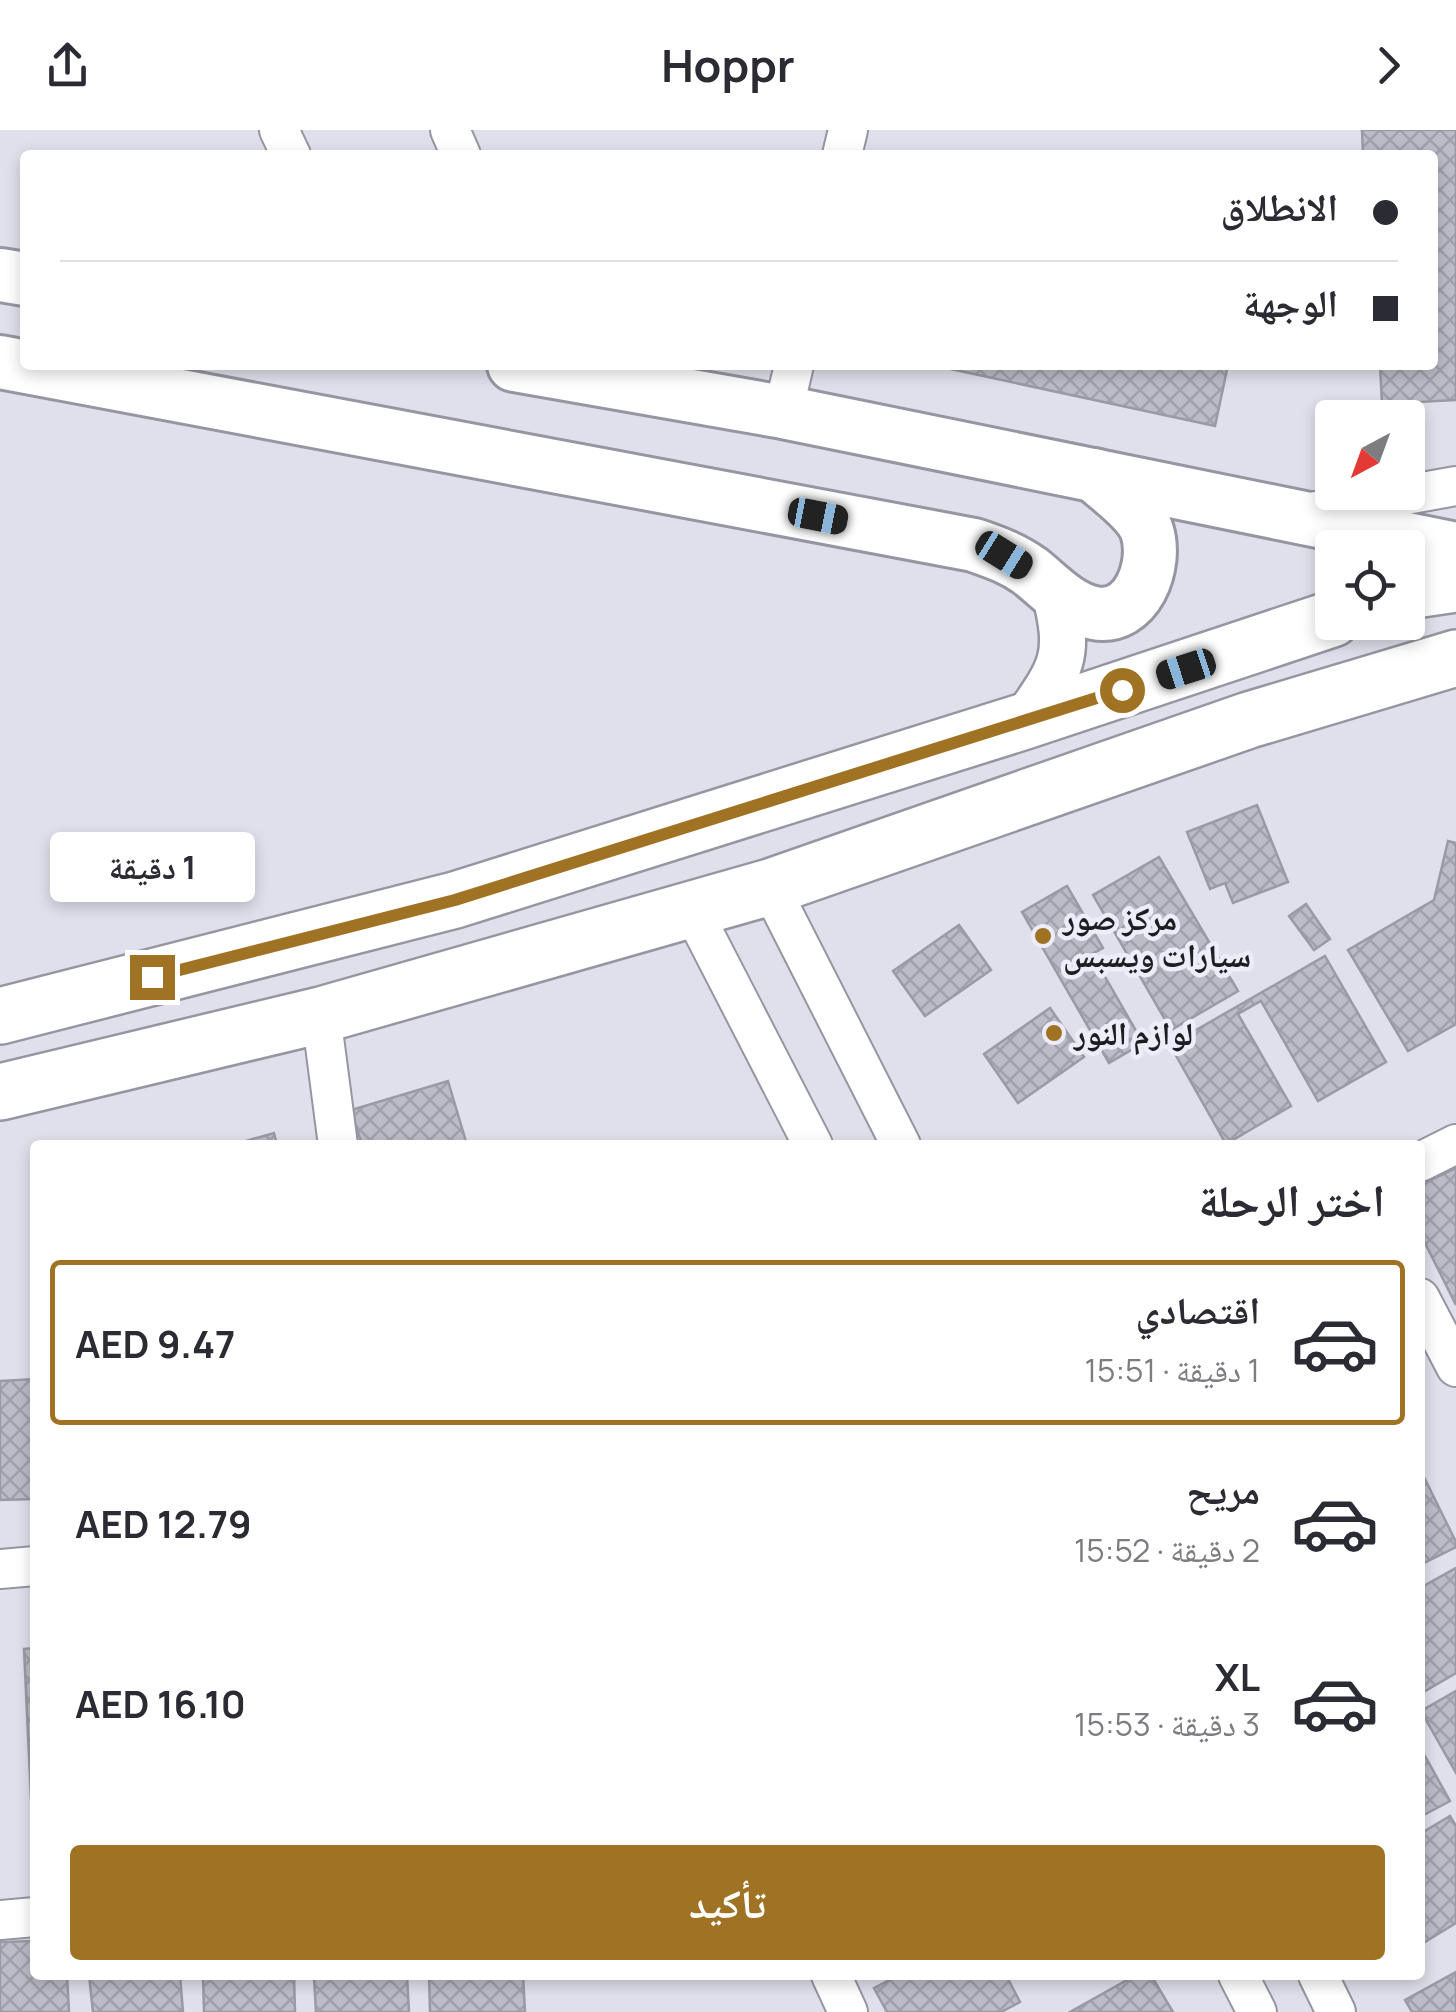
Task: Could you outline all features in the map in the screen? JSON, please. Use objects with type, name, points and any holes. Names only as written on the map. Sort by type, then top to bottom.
[{"type":"main road","points":[[43,370],[974,545],[1004,555],[1055,593],[1095,614],[1121,610],[1138,594],[1150,564],[1146,529],[1094,475]]},
{"type":"main road","points":[[573,370],[789,388],[1094,475],[1456,550]]},
{"type":"main road","points":[[1425,589],[1456,584]]},
{"type":"main road","points":[[0,1016],[455,900],[1025,721],[1315,625]]},
{"type":"main road","points":[[0,1092],[321,1015],[770,887],[1249,720],[1456,658]]},
{"type":"street","points":[[1291,515],[1456,486]]},
{"type":"street","points":[[1025,721],[1060,665],[1065,632],[1055,593]]},
{"type":"street","points":[[770,887],[898,1140]]},
{"type":"street","points":[[692,910],[809,1140]]},
{"type":"street","points":[[321,1015],[337,1140]]},
{"type":"street","points":[[1425,1160],[1456,1144]]},
{"type":"street","points":[[1425,1308],[1456,1367]]},
{"type":"street","points":[[0,1569],[30,1566]]},
{"type":"street","points":[[0,1920],[30,1917]]},
{"type":"street","points":[[832,1980],[848,2012]]},
{"type":"street","points":[[1241,1980],[1257,2012]]},
{"type":"street","points":[[1320,1980],[1336,2012]]},
{"type":"building","points":[[1362,130],[1456,130],[1456,400],[1382,400],[1380,370],[1438,370],[1438,150],[1363,150]]},
{"type":"building","points":[[955,370],[1227,370],[1215,426]]},
{"type":"building","points":[[1257,805],[1288,882],[1233,903],[1225,883],[1210,889],[1187,832]]},
{"type":"building","points":[[1448,841],[1456,843],[1456,1024],[1408,1051],[1348,950],[1434,900]]},
{"type":"building","points":[[1159,857],[1238,991],[1171,1030],[1093,895]]},
{"type":"building","points":[[1067,886],[1103,948],[1092,954],[1143,1043],[1109,1063],[1022,912]]},
{"type":"building","points":[[1306,904],[1330,939],[1314,950],[1289,916]]},
{"type":"building","points":[[959,925],[991,970],[925,1016],[893,971]]},
{"type":"building","points":[[1325,956],[1386,1062],[1318,1101],[1261,1001],[1238,1014],[1291,1106],[1233,1140],[1224,1140],[1170,1045]]},
{"type":"building","points":[[1050,1008],[1084,1057],[1018,1103],[984,1054]]},
{"type":"building","points":[[448,1081],[466,1140],[360,1140],[351,1110]]},
{"type":"building","points":[[274,1133],[276,1140],[250,1140]]},
{"type":"building","points":[[1456,1168],[1456,1305],[1425,1243],[1425,1183]]},
{"type":"building","points":[[30,1379],[30,1499],[0,1500],[0,1381]]},
{"type":"building","points":[[1425,1479],[1456,1542],[1456,1547],[1425,1562]]},
{"type":"building","points":[[1456,1568],[1456,1673],[1425,1691],[1425,1585]]},
{"type":"building","points":[[30,1648],[30,1778],[24,1649]]},
{"type":"building","points":[[1456,1691],[1456,1773],[1425,1718],[1425,1709]]},
{"type":"building","points":[[1425,1756],[1450,1801],[1425,1814]]},
{"type":"building","points":[[1450,1816],[1456,1826],[1456,1923],[1425,1942],[1425,1831]]},
{"type":"building","points":[[30,1941],[30,1980],[67,1980],[69,2012],[0,2012],[0,1942]]},
{"type":"building","points":[[1456,1972],[1456,2012],[1412,2012],[1405,2000]]},
{"type":"building","points":[[90,1980],[180,1980],[183,2012],[93,2012]]},
{"type":"building","points":[[203,1980],[294,1980],[295,2012],[204,2012]]},
{"type":"building","points":[[314,1980],[407,1980],[409,2012],[316,2012]]},
{"type":"building","points":[[429,1980],[523,1980],[525,2012],[430,2012]]},
{"type":"building","points":[[889,1980],[1009,1980],[1020,2002],[1001,2012],[887,2012],[874,1988]]},
{"type":"building","points":[[1127,1980],[1154,1980],[1173,2012],[1070,2012]]},
{"type":"place","name":"مركز صور سيارات ويسبس","points":[[1043,936]]},
{"type":"place","name":"لوازم النور","points":[[1054,1033]]},
{"type":"route","points":[[152,977],[455,900],[1122,690]]}]
